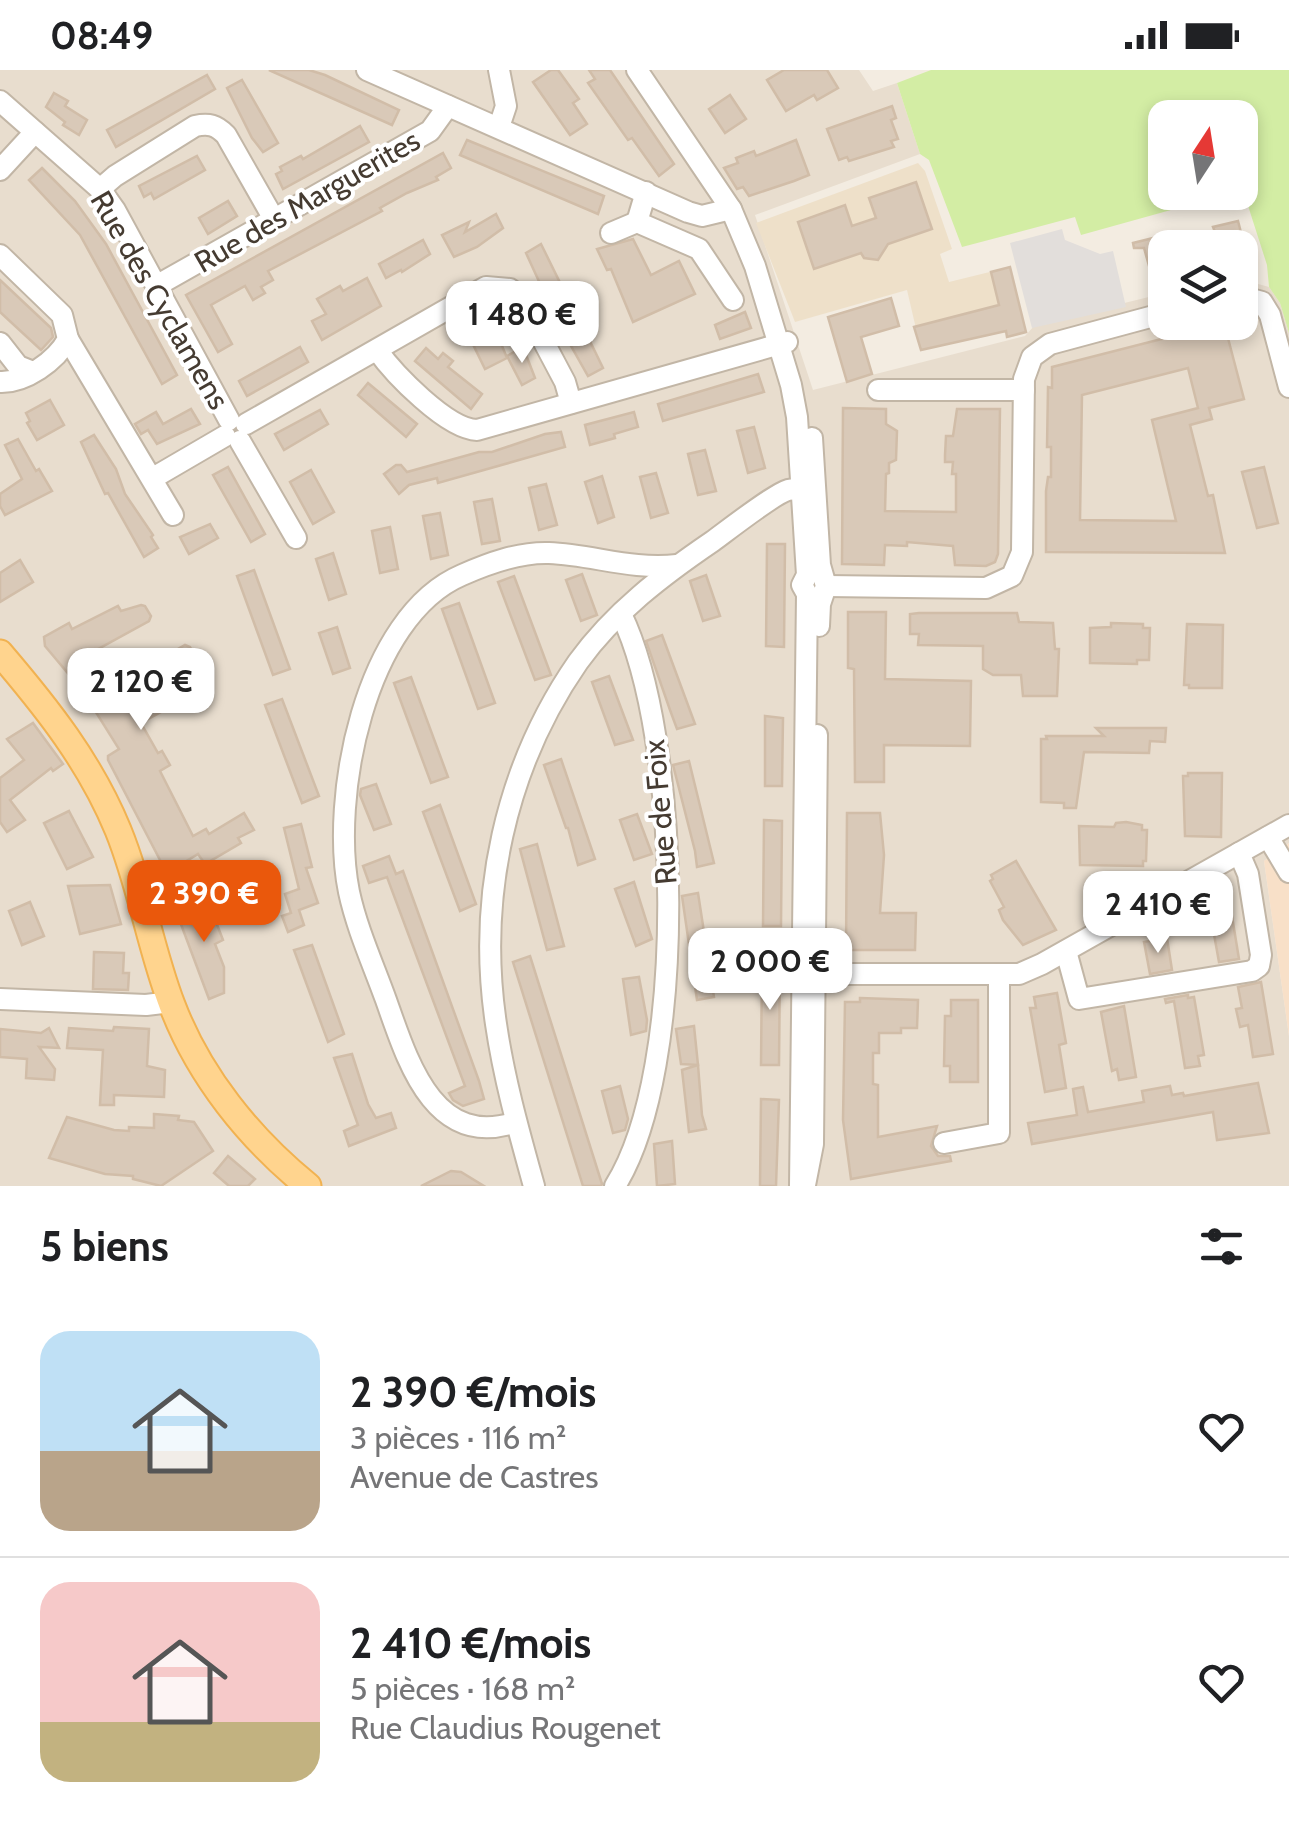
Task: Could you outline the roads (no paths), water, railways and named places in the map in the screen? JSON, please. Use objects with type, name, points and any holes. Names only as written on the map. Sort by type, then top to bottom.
[{"type":"main road","points":[[0,653],[73,742],[99,790],[118,831],[171,1002],[193,1050],[228,1104],[264,1147],[308,1186]]},
{"type":"street","points":[[368,70],[702,216],[726,200]]},
{"type":"street","points":[[499,70],[506,106],[499,127]]},
{"type":"street","points":[[636,70],[726,200],[783,343],[797,417],[817,585],[802,1186]]},
{"type":"street","name":"Rue des Cyclamens","points":[[0,101],[100,189],[296,538]]},
{"type":"street","name":"Rue des Marguerites","points":[[156,286],[430,131],[448,106]]},
{"type":"street","points":[[100,189],[114,176],[195,126],[218,126],[275,220]]},
{"type":"street","points":[[0,170],[35,132]]},
{"type":"street","points":[[637,222],[646,192]]},
{"type":"street","points":[[611,233],[637,222],[699,249],[733,300]]},
{"type":"street","points":[[0,255],[62,314],[68,339],[173,515]]},
{"type":"street","points":[[153,478],[486,288],[510,289],[520,296],[572,403]]},
{"type":"street","points":[[1258,301],[1270,314],[1289,387]]},
{"type":"street","points":[[817,585],[986,588],[1012,576],[1022,552],[1024,390],[1032,357],[1050,344],[1148,318]]},
{"type":"street","points":[[0,382],[12,382],[32,372],[64,347],[68,339]]},
{"type":"street","points":[[0,342],[18,366],[32,372]]},
{"type":"street","points":[[377,350],[389,368],[455,425],[476,430],[783,343]]},
{"type":"street","points":[[878,390],[1024,390]]},
{"type":"street","points":[[534,1186],[516,1122],[496,1021],[490,944],[498,854],[518,780],[551,709],[579,661],[628,606],[677,565],[760,510],[806,498]]},
{"type":"street","points":[[516,1122],[496,1127],[474,1126],[440,1110],[404,1050],[349,890],[346,806],[358,722],[374,674],[395,637],[424,603],[457,577],[506,558],[547,553],[626,566],[677,565]]},
{"type":"street","name":"Rue de Foix","points":[[615,1186],[640,1127],[653,1073],[667,968],[668,885],[655,735],[628,606],[634,577],[626,566]]},
{"type":"street","points":[[807,974],[999,974],[1031,970],[1289,825]]},
{"type":"street","points":[[1268,837],[1289,872]]},
{"type":"street","points":[[1066,951],[1079,999],[1252,970],[1258,966],[1261,955],[1248,874],[1239,853]]},
{"type":"street","points":[[944,1136],[999,1120],[999,974]]},
{"type":"street","points":[[0,999],[146,1006],[171,1002]]}]
